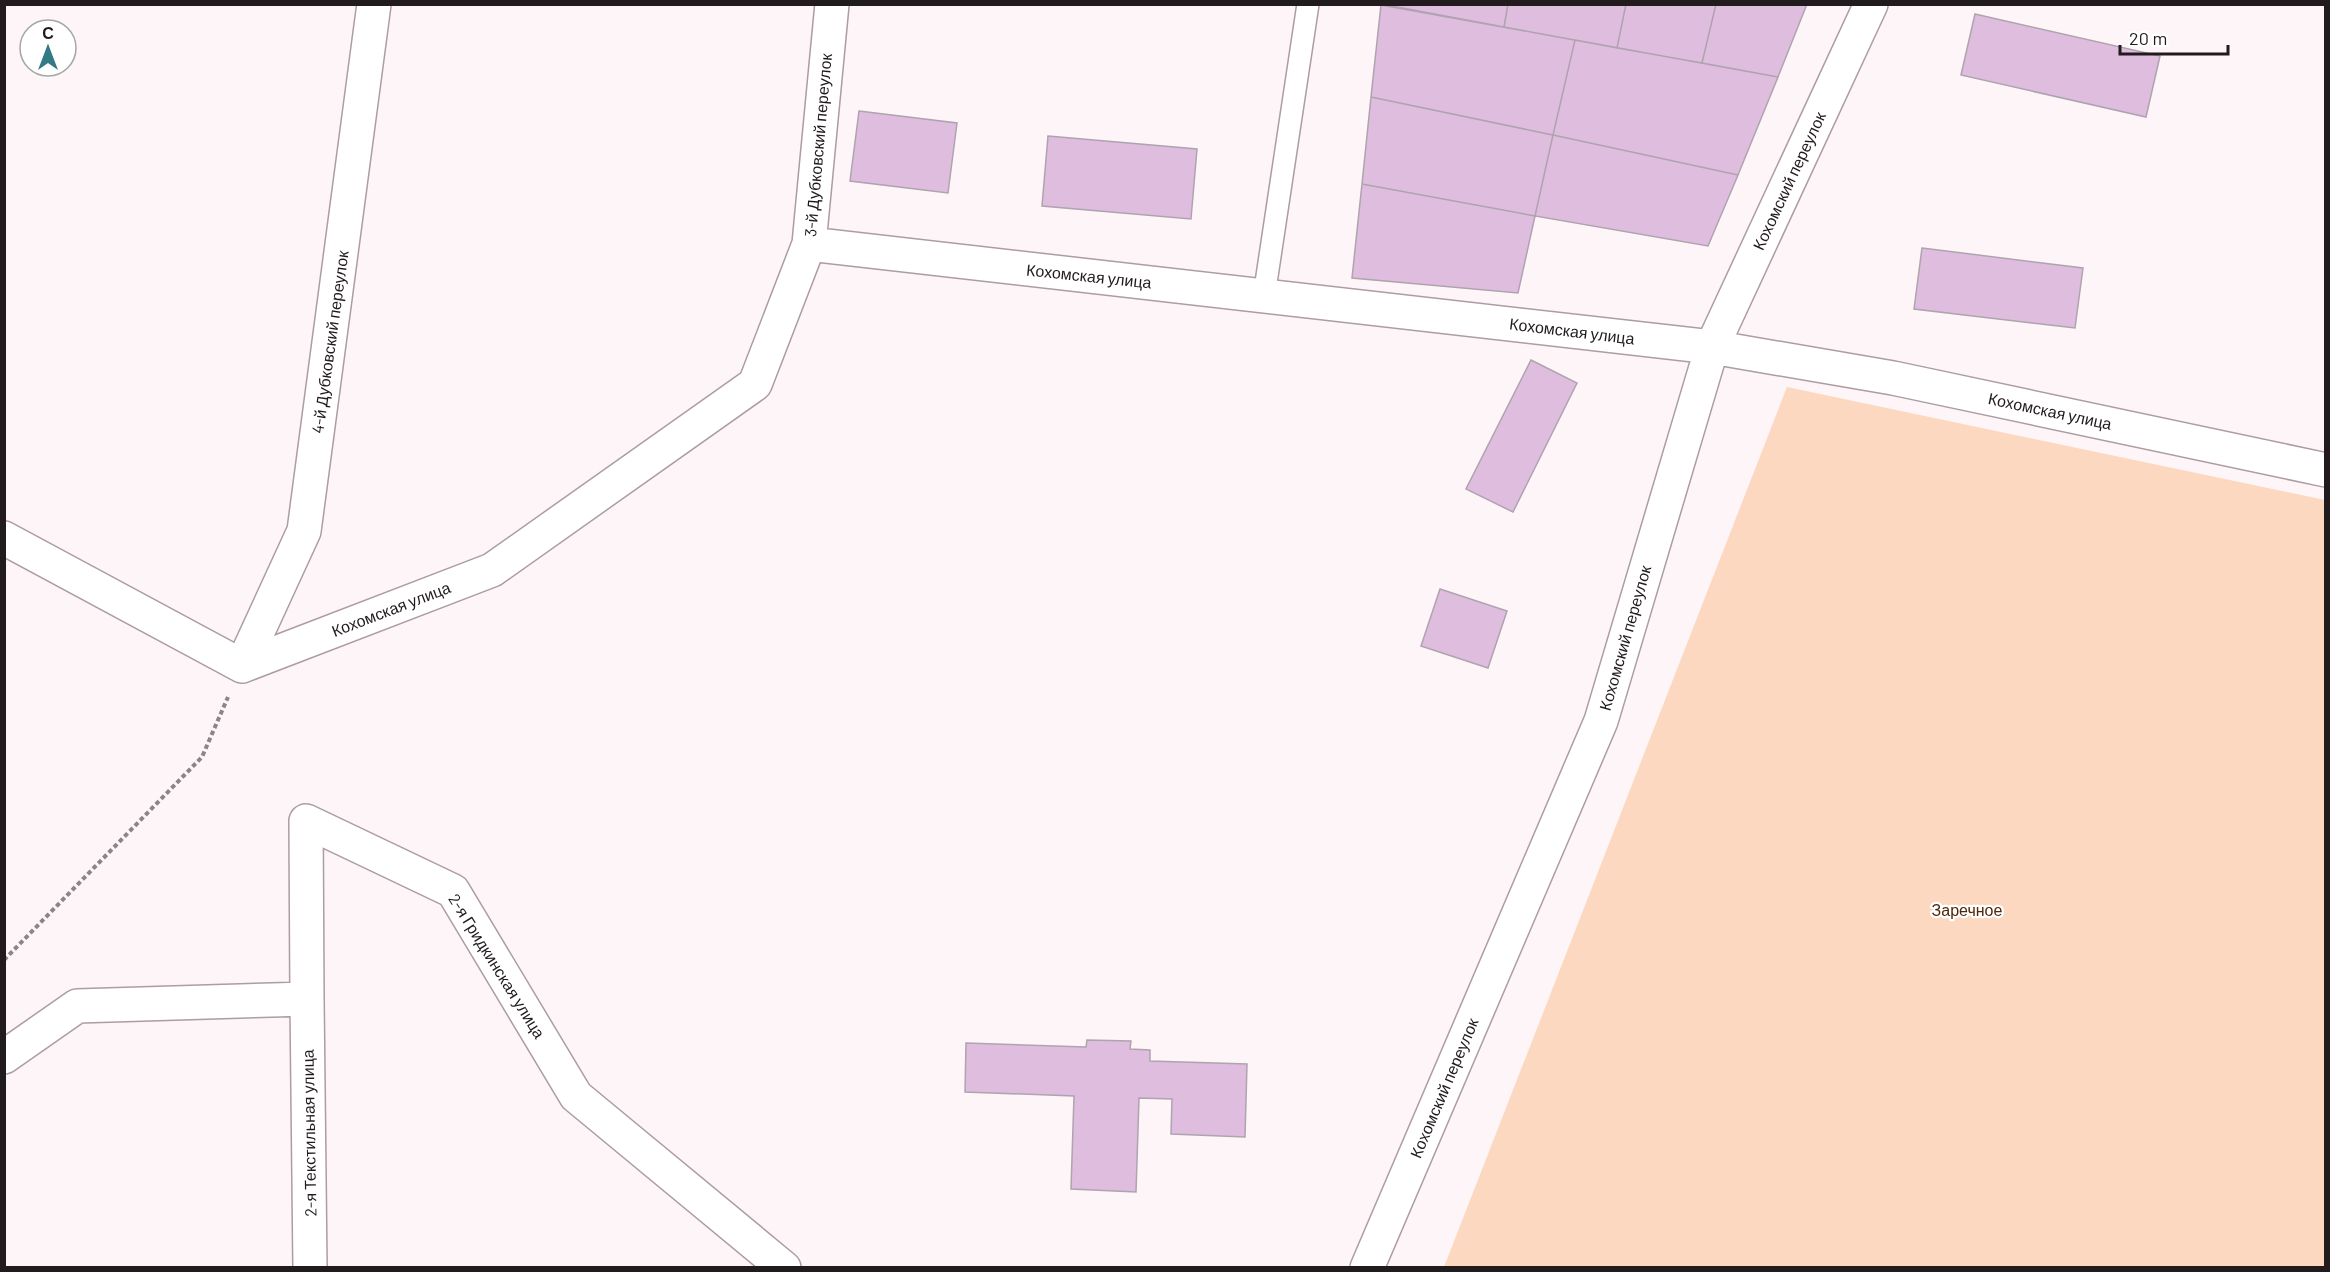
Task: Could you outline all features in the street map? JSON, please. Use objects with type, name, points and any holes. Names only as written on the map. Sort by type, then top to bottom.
[{"type":"street","name":"4-й Дубковский переулок","points":[[242,666],[304,531],[374,4]]},
{"type":"street","name":"3-й Дубковский переулок","points":[[755,384],[809,244],[832,4]]},
{"type":"street","name":"Кохомский переулок","points":[[1367,1268],[1601,721],[1712,347],[1871,4]]},
{"type":"street","name":"Кохомская улица","points":[[809,244],[1712,347],[1893,378],[2325,470]]},
{"type":"street","name":"Кохомская улица","points":[[242,666],[492,570],[755,384]]},
{"type":"street","points":[[4,538],[242,666]]},
{"type":"street","name":"2-я Гридкинская улица","points":[[307,999],[306,821],[453,891],[576,1096],[784,1268]]},
{"type":"street","points":[[4,1057],[76,1006],[307,999]]},
{"type":"street","name":"2-я Текстильная улица","points":[[307,999],[310,1268]]},
{"type":"lane","points":[[1264,296],[1308,4]]},
{"type":"path","points":[[4,960],[202,757],[242,666]]},
{"type":"green space","name":"Заречное","points":[[1787,387],[2325,500],[2325,1267],[1444,1267]]},
{"type":"building","points":[[1381,4],[1508,4],[1504,27]]},
{"type":"building","points":[[1508,4],[1626,4],[1617,48],[1504,27]]},
{"type":"building","points":[[1626,4],[1716,4],[1702,63],[1617,48]]},
{"type":"building","points":[[1716,4],[1807,4],[1778,77],[1702,63]]},
{"type":"building","points":[[1381,5],[1575,40],[1553,135],[1371,97]]},
{"type":"building","points":[[1975,14],[2160,56],[2146,117],[1961,75]]},
{"type":"building","points":[[1575,40],[1778,77],[1738,175],[1553,135]]},
{"type":"building","points":[[1371,97],[1553,135],[1535,216],[1362,184]]},
{"type":"building","points":[[859,111],[957,123],[948,193],[850,181]]},
{"type":"building","points":[[1553,135],[1738,175],[1708,246],[1535,216]]},
{"type":"building","points":[[1048,136],[1197,149],[1191,219],[1042,206]]},
{"type":"building","points":[[1362,184],[1535,216],[1518,293],[1352,278]]},
{"type":"building","points":[[1922,248],[2083,268],[2075,328],[1914,309]]},
{"type":"building","points":[[1531,360],[1577,383],[1513,512],[1466,489]]},
{"type":"building","points":[[1440,589],[1507,611],[1488,668],[1421,646]]},
{"type":"building","points":[[1087,1040],[1131,1041],[1130,1049],[1150,1050],[1150,1061],[1247,1064],[1245,1137],[1171,1134],[1172,1099],[1139,1098],[1136,1192],[1071,1189],[1074,1096],[965,1092],[966,1043],[1086,1047]]}]
